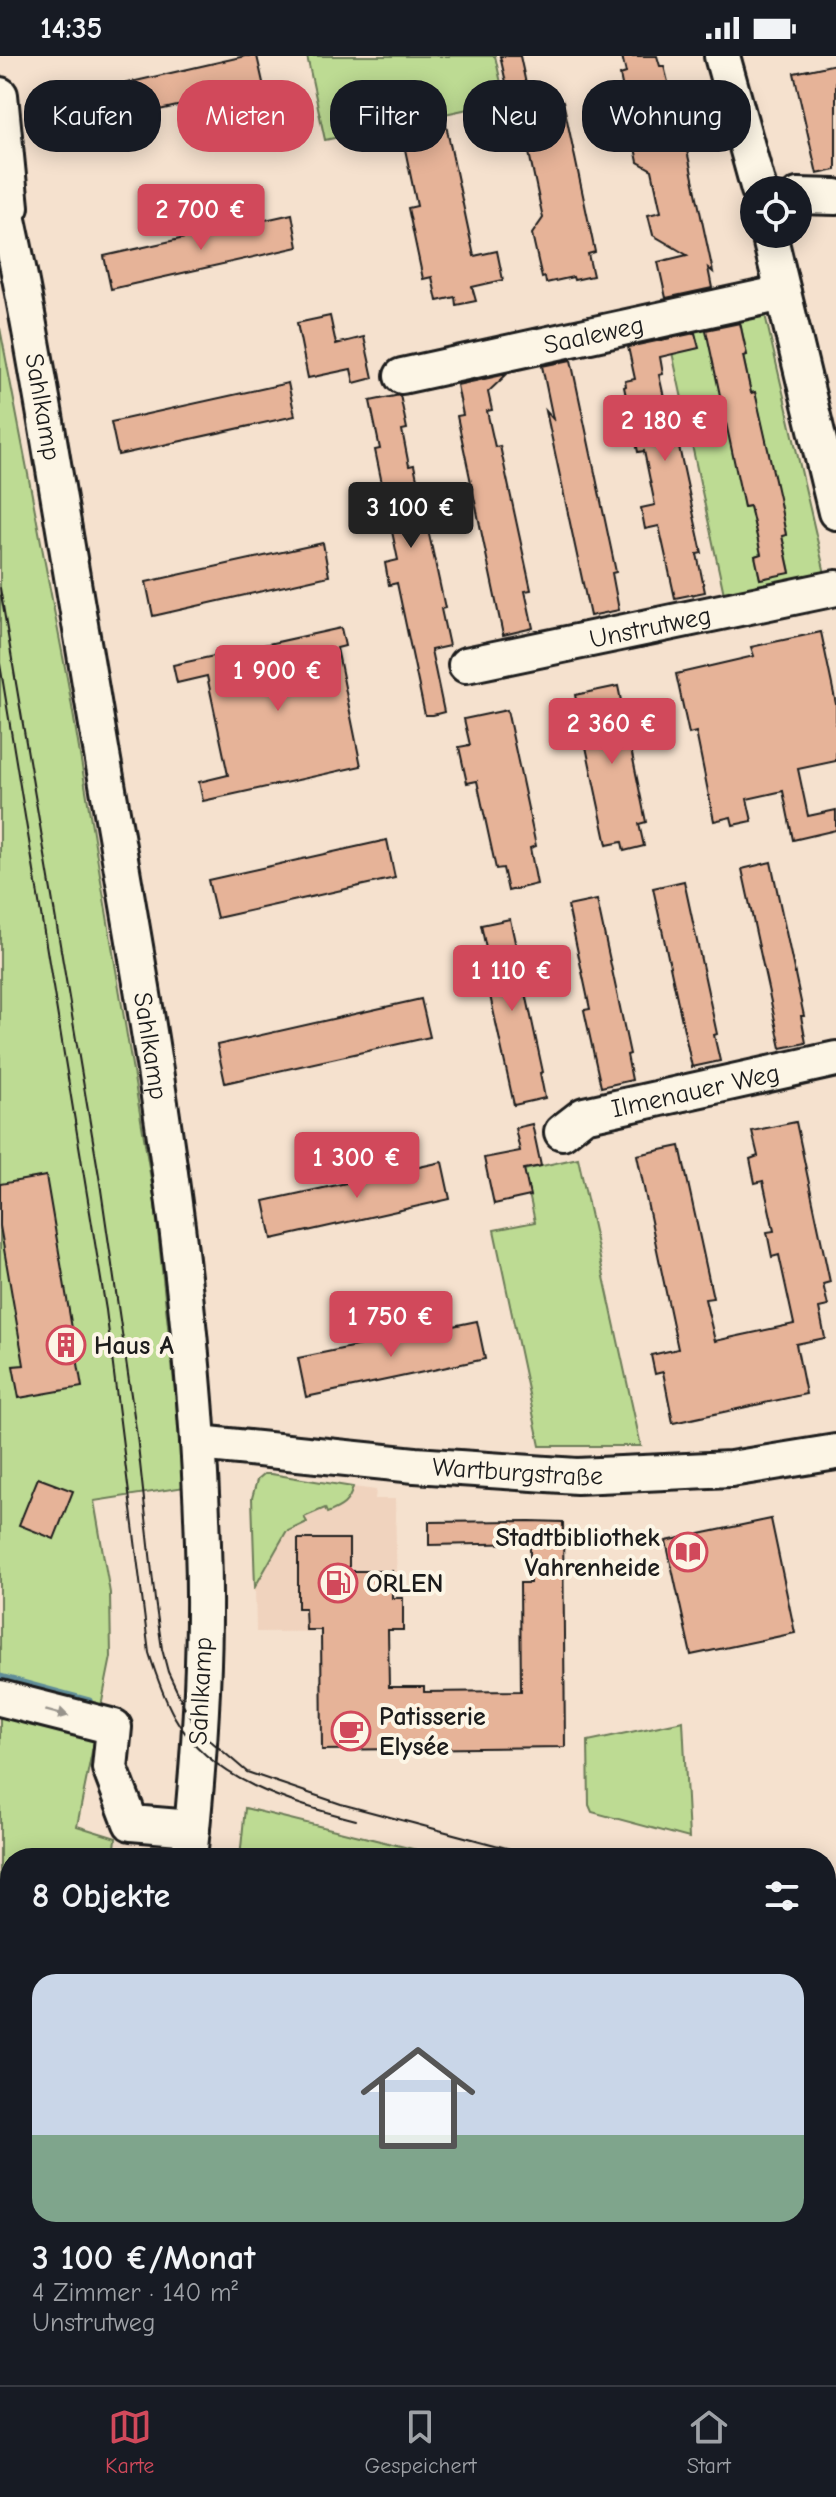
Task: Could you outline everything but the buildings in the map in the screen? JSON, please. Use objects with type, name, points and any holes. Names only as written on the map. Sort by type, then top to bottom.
[{"type":"street","points":[[722,56],[755,176]]},
{"type":"street","name":"Sahlkamp","points":[[0,95],[14,243]]},
{"type":"street","name":"Sahlkamp","points":[[0,185],[14,243],[163,1125],[182,1265],[199,1443],[204,1548],[203,1664],[190,1843]]},
{"type":"street","points":[[812,196],[836,197]]},
{"type":"street","points":[[772,248],[836,512]]},
{"type":"street","name":"Saaleweg","points":[[402,376],[783,293]]},
{"type":"street","name":"Unstrutweg","points":[[466,665],[836,588]]},
{"type":"street","name":"Ilmenauer Weg","points":[[562,1132],[584,1115],[836,1059]]},
{"type":"street","name":"Wartburgstraße","points":[[199,1443],[415,1465],[577,1476],[731,1469],[836,1452]]},
{"type":"street","points":[[0,1698],[114,1727],[110,1768],[131,1823],[190,1843]]},
{"type":"shaded area","points":[[353,1487],[376,1490],[375,1499],[395,1499],[397,1595],[376,1596],[377,1631],[256,1632],[255,1587],[286,1532],[306,1523],[304,1517],[350,1497]]},
{"type":"green space","points":[[307,56],[495,56],[500,80],[463,80],[463,110],[447,114],[447,80],[330,80],[330,139],[325,140]]},
{"type":"green space","points":[[763,306],[826,578],[724,594],[667,329],[682,325],[688,350],[698,348],[694,328]],"holes":[[[740,322],[747,355],[743,356],[751,393],[755,393],[786,534],[782,536],[790,572],[760,579],[755,556],[761,554],[750,506],[744,507],[712,328]]]},
{"type":"green space","points":[[0,328],[68,683],[155,1203],[185,1487],[94,1501],[110,1593],[111,1657],[77,1826],[116,1838],[115,1848],[0,1848]]},
{"type":"green space","points":[[578,1158],[641,1446],[540,1446],[494,1230],[535,1222],[524,1170]]},
{"type":"green space","points":[[264,1474],[353,1487],[347,1501],[341,1506],[327,1513],[325,1508],[304,1517],[307,1522],[286,1532],[255,1587],[252,1498],[257,1480]]},
{"type":"green space","points":[[683,1721],[689,1838],[592,1812],[589,1805],[588,1741]]},
{"type":"green space","points":[[245,1808],[409,1848],[241,1848]]},
{"type":"waterway","points":[[0,1677],[89,1701]]},
{"type":"tram line","points":[[0,588],[99,1176],[137,1436],[155,1600],[168,1672],[198,1730],[247,1772],[341,1804],[506,1848]]},
{"type":"tram line","points":[[0,664],[106,1310],[149,1653],[174,1716],[189,1738],[208,1757],[230,1773],[279,1797],[356,1820]]},
{"type":"place","name":"Haus A","points":[[66,1345]]},
{"type":"place","name":"Stadtbibliothek Vahrenheide","points":[[688,1552]]},
{"type":"place","name":"ORLEN","points":[[338,1583]]},
{"type":"place","name":"Patisserie Elysée","points":[[351,1731]]}]
